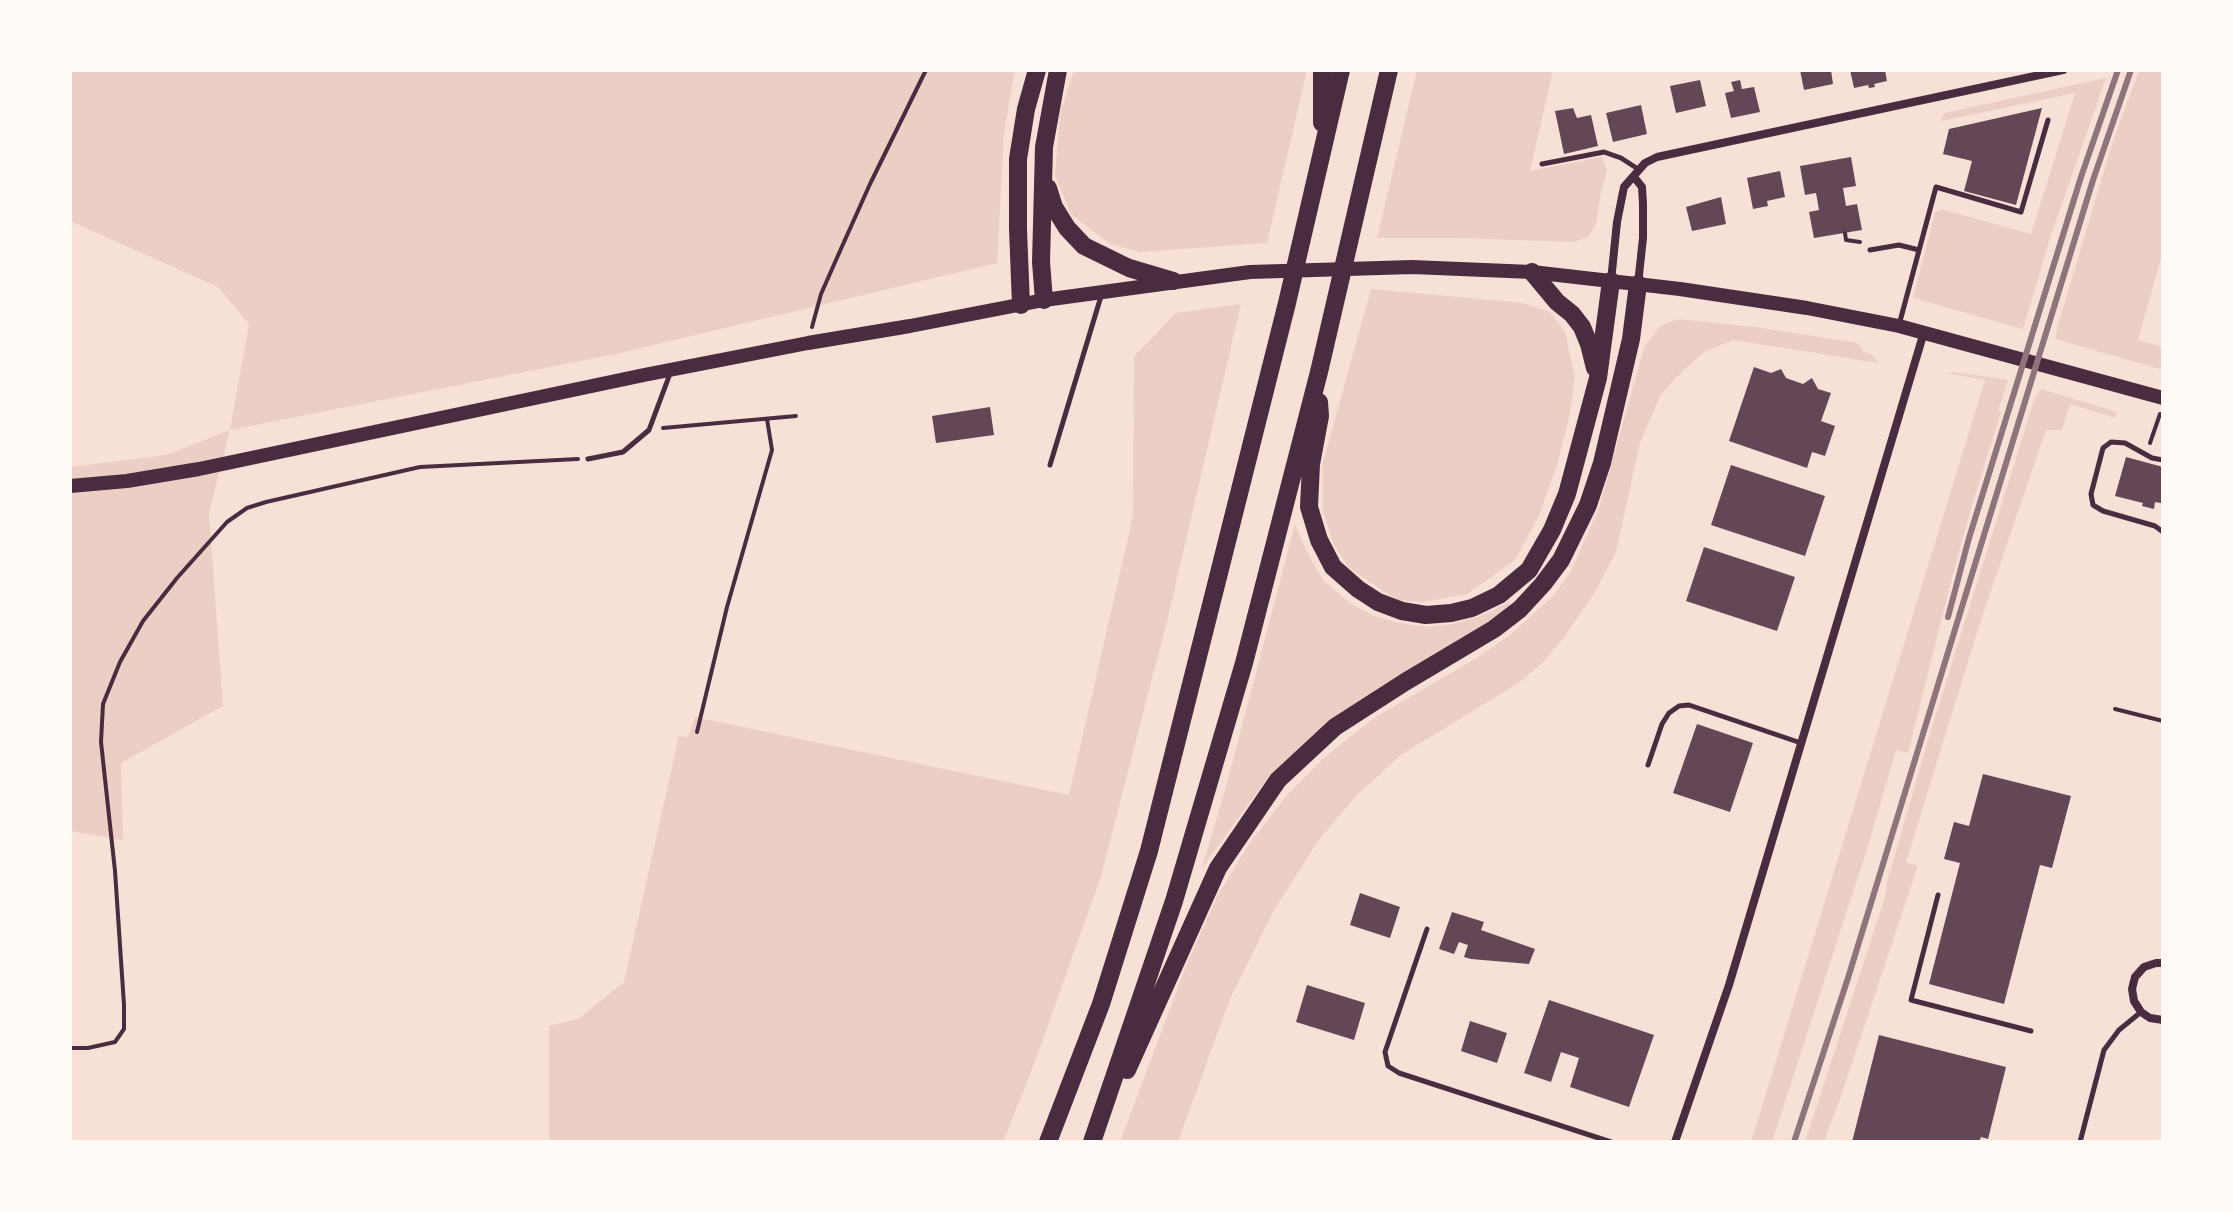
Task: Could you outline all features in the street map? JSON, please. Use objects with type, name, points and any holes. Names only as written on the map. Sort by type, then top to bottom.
[{"type":"highway","points":[[1021,305],[1018,159],[1026,109],[1037,70]]},
{"type":"highway","points":[[1044,300],[1041,262],[1044,147],[1058,70]]},
{"type":"highway","points":[[1322,70],[1322,159]]},
{"type":"highway","points":[[1048,1142],[1101,1004],[1149,851],[1305,230],[1341,70]]},
{"type":"highway","points":[[1093,1142],[1183,871],[1244,663],[1319,372],[1389,70]]},
{"type":"highway","points":[[1043,175],[1054,207],[1067,228],[1084,246],[1129,268],[1173,281]]},
{"type":"highway","points":[[1532,272],[1582,327],[1598,378]]},
{"type":"highway","points":[[1319,372],[1320,416],[1311,464],[1309,507],[1319,540],[1333,567],[1378,602],[1402,611],[1426,615],[1472,608],[1499,595],[1529,570],[1552,530],[1567,494],[1598,378],[1611,281]]},
{"type":"highway","points":[[1093,1142],[1218,868],[1278,780],[1335,727],[1494,629],[1520,609],[1561,560],[1588,505],[1602,463],[1631,339],[1638,284]]},
{"type":"main road","points":[[70,486],[127,481],[199,469],[672,370],[1044,300],[1250,272],[1412,267],[1532,272],[1638,284],[1807,308],[1899,326],[2163,401]]},
{"type":"street","points":[[1611,281],[1619,204],[1624,187],[1645,163],[1657,157],[2063,70]]},
{"type":"street","points":[[1636,173],[1642,187],[1643,204],[1638,284]]},
{"type":"street","points":[[1675,1142],[1729,985],[1924,332]]},
{"type":"street","points":[[2163,963],[2144,967],[2135,977],[2132,989],[2134,1001],[2141,1012],[2150,1018],[2163,1020]]},
{"type":"lane","points":[[1899,326],[1936,187],[2021,212],[2048,120]]},
{"type":"lane","points":[[1542,164],[1604,152],[1621,158],[1636,173]]},
{"type":"lane","points":[[1870,250],[1899,245],[1919,250]]},
{"type":"lane","points":[[1050,465],[1102,292]]},
{"type":"lane","points":[[588,459],[623,452],[649,430],[672,370]]},
{"type":"lane","points":[[2162,532],[2155,526],[2103,511],[2093,505],[2091,494],[2103,448],[2111,442],[2125,443],[2152,458],[2163,460]]},
{"type":"lane","points":[[1648,765],[1662,724],[1669,713],[1679,706],[1689,705],[1802,743]]},
{"type":"lane","points":[[1938,895],[1911,1000],[2031,1031]]},
{"type":"lane","points":[[1427,929],[1385,1052],[1388,1066],[1399,1073],[1611,1142]]},
{"type":"lane","points":[[2080,1142],[2104,1050],[2119,1030],[2141,1012]]},
{"type":"path","points":[[808,343],[821,294],[926,70]]},
{"type":"path","points":[[1845,233],[1846,240],[1867,243],[1870,250]]},
{"type":"path","points":[[2155,450],[2150,444],[2163,401]]},
{"type":"path","points":[[649,430],[796,416]]},
{"type":"path","points":[[697,732],[727,607],[772,450],[767,419]]},
{"type":"path","points":[[70,1048],[115,1042],[124,1029],[115,871],[101,742],[103,704],[120,662],[143,621],[207,544],[227,522],[247,508],[420,467],[588,459]]},
{"type":"path","points":[[2115,709],[2163,721]]},
{"type":"shaded area","points":[[70,70],[1015,70],[1004,133],[997,263],[616,354],[230,430],[249,324],[218,287],[70,221]]},
{"type":"shaded area","points":[[1074,70],[1307,70],[1267,243],[1140,252],[1110,244],[1071,214],[1055,176],[1060,113]]},
{"type":"shaded area","points":[[1417,70],[1553,70],[1530,171],[1602,157],[1607,171],[1596,224],[1588,237],[1574,242],[1377,238]]},
{"type":"shaded area","points":[[2163,70],[2163,251],[2138,340],[2163,347],[2163,370],[2055,339],[2113,141],[2138,73]]},
{"type":"shaded area","points":[[2106,78],[2051,235],[2023,329],[1913,298],[1935,213],[1941,209],[2031,234],[2075,93],[1941,121],[1944,113]]},
{"type":"shaded area","points":[[1371,289],[1523,303],[1550,312],[1565,332],[1575,377],[1569,419],[1539,516],[1515,560],[1467,594],[1423,602],[1397,600],[1349,568],[1334,545],[1323,512],[1323,462]]},
{"type":"shaded area","points":[[1241,304],[1168,617],[1101,876],[1003,1142],[549,1142],[549,1026],[578,1019],[624,982],[679,736],[688,737],[695,717],[1069,795],[1133,516],[1134,356],[1176,313]]},
{"type":"shaded area","points":[[1677,319],[1858,343],[1878,363],[1734,340],[1705,351],[1682,372],[1661,394],[1640,443],[1616,552],[1595,592],[1563,639],[1520,682],[1401,755],[1356,796],[1319,840],[1274,910],[1230,999],[1178,1142],[1120,1142],[1186,966],[1218,895],[1249,844],[1287,795],[1325,757],[1374,718],[1510,635],[1553,596],[1570,573],[1599,508],[1644,348],[1660,326]]},
{"type":"shaded area","points":[[1946,373],[2008,380],[1998,411],[2001,412],[1949,589],[1908,753],[1896,750],[1772,1142],[1751,1142],[1985,380]]},
{"type":"shaded area","points":[[2041,389],[2117,412],[2115,418],[2070,404],[2062,430],[2046,430],[1981,620],[1906,862],[1918,866],[1841,1096],[1824,1142],[1805,1142],[1885,897],[1928,740],[2034,400]]},
{"type":"shaded area","points":[[230,430],[209,513],[223,706],[121,763],[123,840],[70,831],[70,467],[166,455]]},
{"type":"shaded area","points":[[1295,524],[1323,580],[1351,604],[1375,616],[1429,627],[1478,617],[1512,601],[1500,615],[1297,752],[1263,784],[1202,868],[1227,783]]},
{"type":"building","points":[[1800,70],[1831,70],[1833,84],[1804,90]]},
{"type":"building","points":[[1850,70],[1885,70],[1887,81],[1874,84],[1875,87],[1854,88]]},
{"type":"building","points":[[1700,80],[1706,106],[1676,113],[1670,86]]},
{"type":"building","points":[[1740,80],[1742,89],[1754,87],[1760,112],[1731,118],[1725,93],[1734,91],[1731,82]]},
{"type":"building","points":[[1641,105],[1647,134],[1613,142],[1606,113]]},
{"type":"building","points":[[1573,108],[1577,118],[1591,115],[1598,146],[1564,154],[1555,111]]},
{"type":"building","points":[[2042,108],[2016,205],[1964,191],[1972,161],[1943,154],[1949,129]]},
{"type":"building","points":[[1851,157],[1856,186],[1843,188],[1846,206],[1857,204],[1862,230],[1814,238],[1809,212],[1819,210],[1816,193],[1805,195],[1800,166]]},
{"type":"building","points":[[1780,171],[1785,197],[1767,201],[1768,206],[1753,209],[1747,178]]},
{"type":"building","points":[[1721,197],[1726,224],[1692,231],[1686,207]]},
{"type":"building","points":[[1754,367],[1771,373],[1781,369],[1786,378],[1803,384],[1812,378],[1818,389],[1831,393],[1821,421],[1835,426],[1825,456],[1812,452],[1807,468],[1729,441]]},
{"type":"building","points":[[990,407],[994,435],[936,443],[932,416]]},
{"type":"building","points":[[2126,457],[2163,467],[2163,506],[2155,502],[2154,509],[2115,496]]},
{"type":"building","points":[[1731,465],[1825,496],[1805,556],[1711,525]]},
{"type":"building","points":[[1704,547],[1795,577],[1777,631],[1686,601]]},
{"type":"building","points":[[1697,724],[1753,743],[1730,812],[1673,793]]},
{"type":"building","points":[[1983,774],[2071,796],[2052,868],[2040,865],[2004,1004],[1929,984],[1960,863],[1944,859],[1954,822],[1969,826]]},
{"type":"building","points":[[1360,893],[1400,907],[1390,938],[1350,925]]},
{"type":"building","points":[[1452,912],[1484,922],[1481,930],[1535,949],[1529,964],[1464,957],[1468,945],[1459,942],[1454,954],[1439,949]]},
{"type":"building","points":[[1307,985],[1365,1003],[1354,1040],[1296,1022]]},
{"type":"building","points":[[1549,1000],[1654,1035],[1629,1107],[1570,1087],[1579,1058],[1561,1052],[1551,1082],[1524,1073]]},
{"type":"building","points":[[1470,1021],[1507,1033],[1497,1063],[1461,1051]]},
{"type":"building","points":[[1879,1035],[2006,1067],[1988,1139],[1981,1137],[1979,1142],[1852,1142]]},
{"type":"railway","points":[[1948,617],[1969,538],[2081,177],[2118,70]]},
{"type":"railway","points":[[1794,1142],[1848,978],[2093,180],[2131,70]]}]
